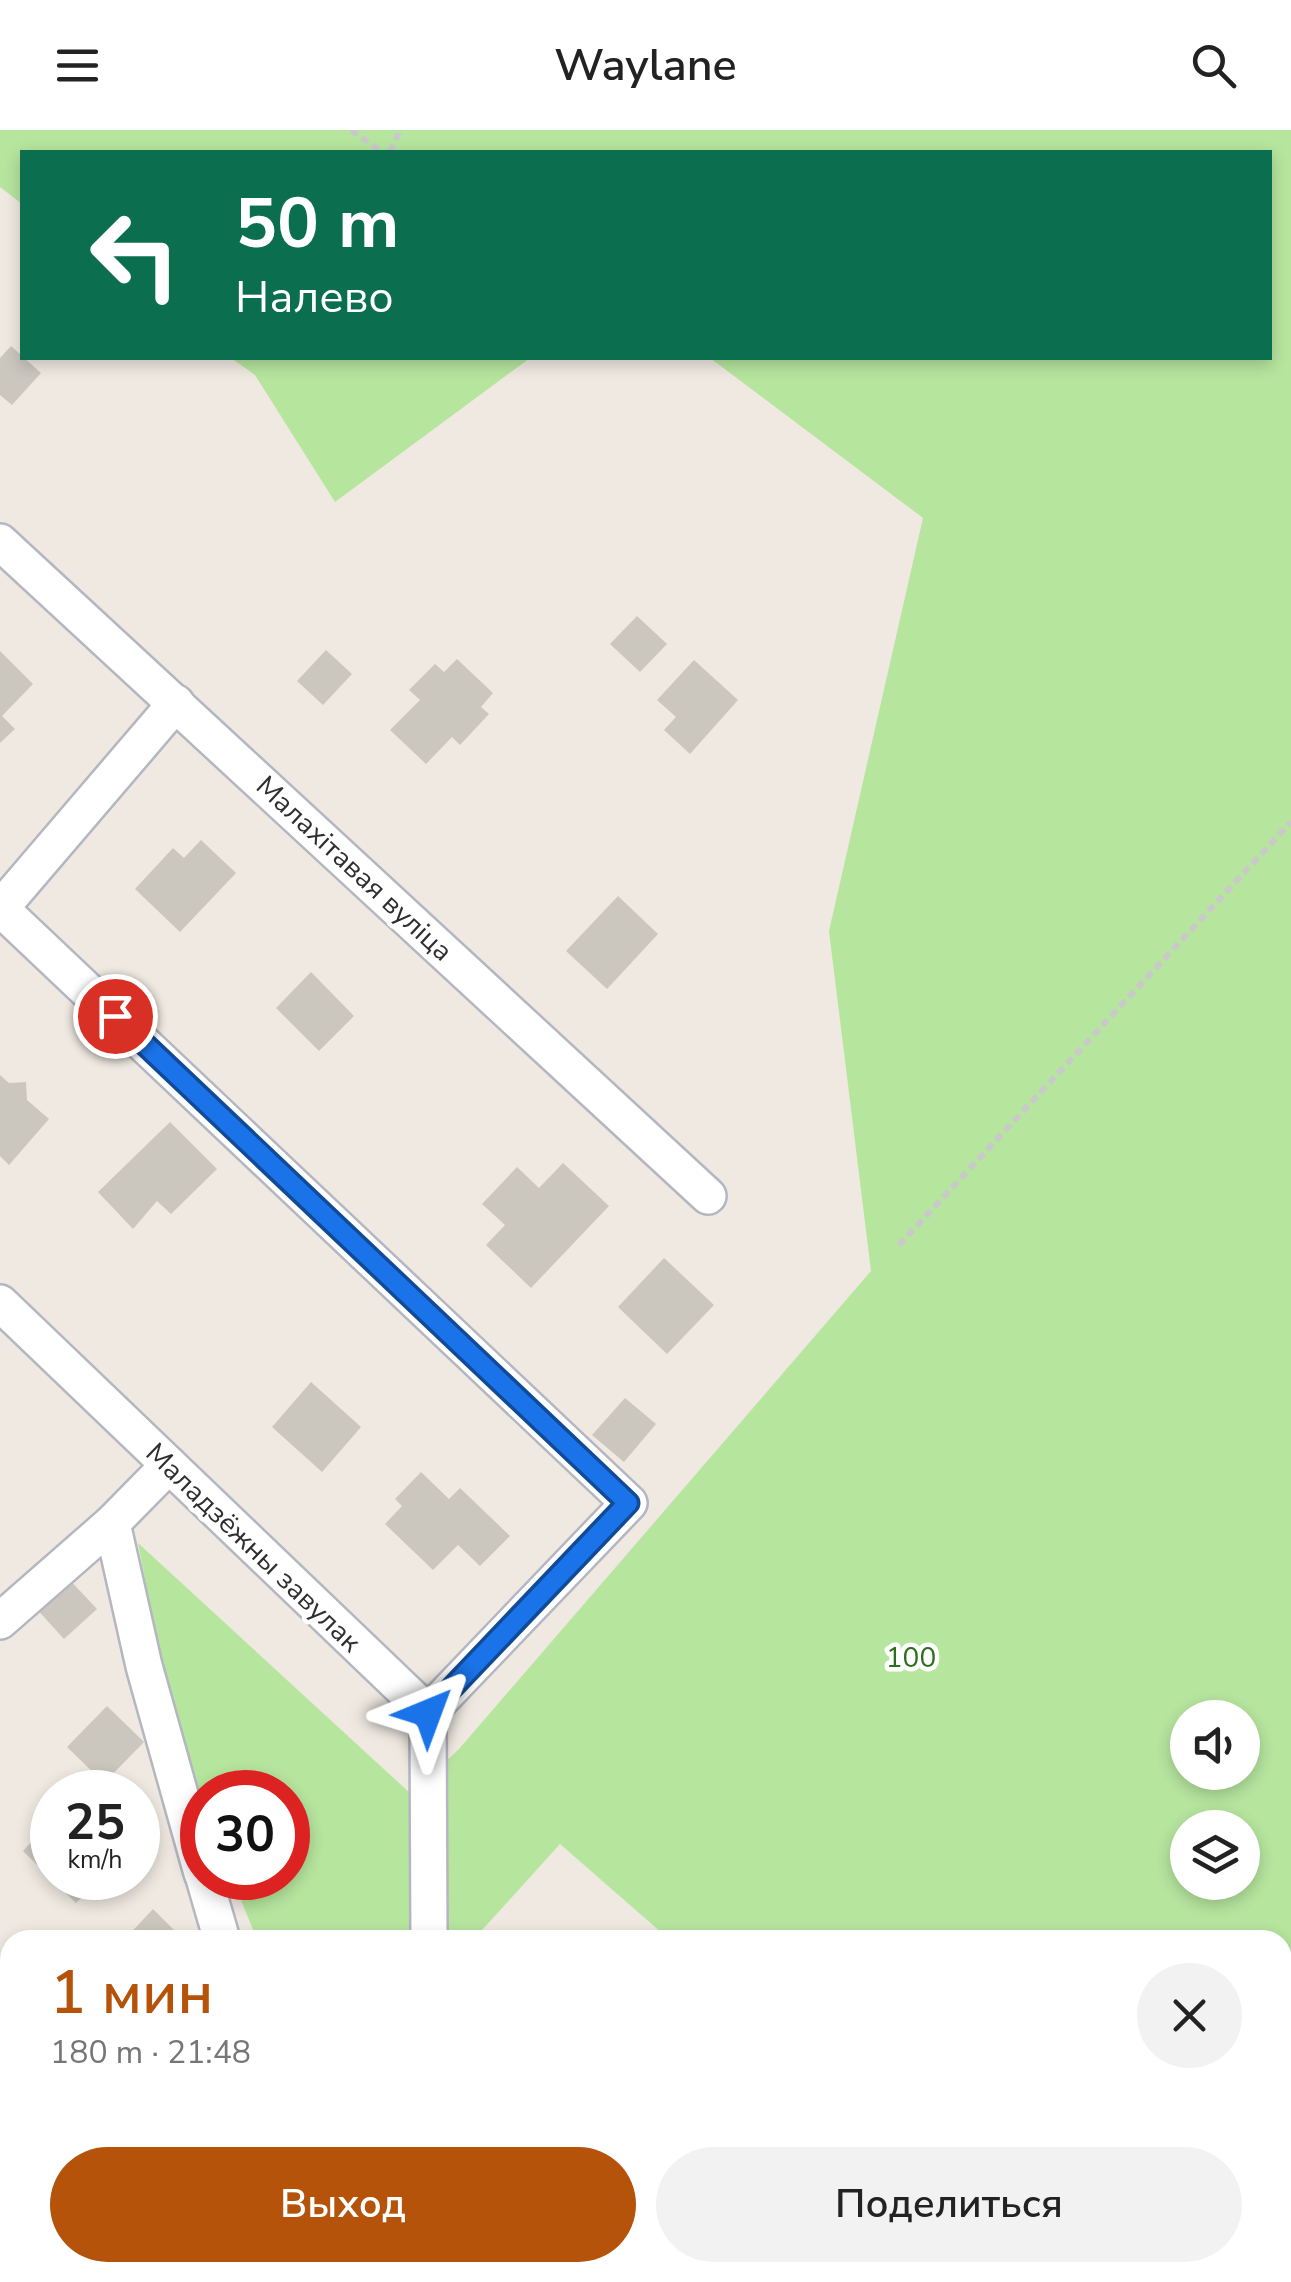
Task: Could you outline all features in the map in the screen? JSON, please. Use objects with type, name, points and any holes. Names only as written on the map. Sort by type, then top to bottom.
[{"type":"street","name":"Малахітавая вуліца","points":[[0,542],[708,1196]]},
{"type":"street","points":[[176,702],[0,908],[628,1503],[428,1713],[429,1930]]},
{"type":"street","name":"Маладзёжны завулак","points":[[0,1303],[428,1713]]},
{"type":"street","points":[[0,1621],[112,1523],[169,1465]]},
{"type":"street","points":[[112,1523],[144,1666],[180,1794]]},
{"type":"street","points":[[210,1900],[219,1930]]},
{"type":"path","points":[[351,130],[383,150]]},
{"type":"path","points":[[899,1245],[1291,822]]},
{"type":"green space","name":"100","points":[[0,130],[1291,130],[1291,1930],[659,1930],[560,1844],[482,1930],[253,1930],[241,1900],[310,1900],[310,1770],[188,1770],[175,1737],[138,1543],[411,1794],[459,1749],[871,1271],[829,931],[923,518],[713,360],[1272,360],[1272,150],[20,150],[20,202],[0,187]]},
{"type":"green space","points":[[234,360],[527,360],[335,502],[255,375]]},
{"type":"building","points":[[11,346],[20,354],[20,360],[27,360],[41,373],[12,405],[0,395],[0,358]]},
{"type":"building","points":[[637,616],[667,644],[640,672],[610,644]]},
{"type":"building","points":[[326,650],[352,674],[323,705],[297,681]]},
{"type":"building","points":[[0,651],[33,684],[2,716],[15,729],[0,743]]},
{"type":"building","points":[[457,659],[493,693],[481,707],[489,714],[460,745],[452,737],[426,764],[390,730],[420,700],[409,690],[435,664],[444,672]]},
{"type":"building","points":[[694,660],[738,700],[690,754],[664,730],[676,717],[657,700]]},
{"type":"building","points":[[201,840],[236,873],[180,932],[135,889],[173,848],[184,858]]},
{"type":"building","points":[[618,896],[658,934],[607,989],[566,951]]},
{"type":"building","points":[[311,972],[354,1016],[319,1051],[276,1008]]},
{"type":"building","points":[[0,1075],[9,1083],[26,1082],[27,1100],[49,1119],[9,1165],[0,1156]]},
{"type":"building","points":[[170,1122],[217,1169],[171,1214],[157,1201],[133,1229],[98,1192]]},
{"type":"building","points":[[563,1163],[609,1206],[531,1288],[486,1245],[505,1225],[482,1204],[517,1167],[539,1188]]},
{"type":"building","points":[[664,1258],[714,1305],[667,1354],[618,1307]]},
{"type":"building","points":[[311,1382],[361,1427],[322,1472],[272,1427]]},
{"type":"building","points":[[625,1398],[656,1424],[624,1462],[592,1435]]},
{"type":"building","points":[[421,1472],[449,1499],[460,1488],[510,1536],[480,1566],[458,1545],[433,1570],[385,1524],[402,1506],[395,1499]]},
{"type":"building","points":[[65,1575],[97,1609],[64,1639],[33,1605]]},
{"type":"building","points":[[107,1706],[144,1742],[117,1770],[91,1770],[67,1747]]},
{"type":"building","points":[[153,1909],[174,1930],[133,1930]]},
{"type":"route","points":[[115,1016],[628,1503],[428,1713]]}]
